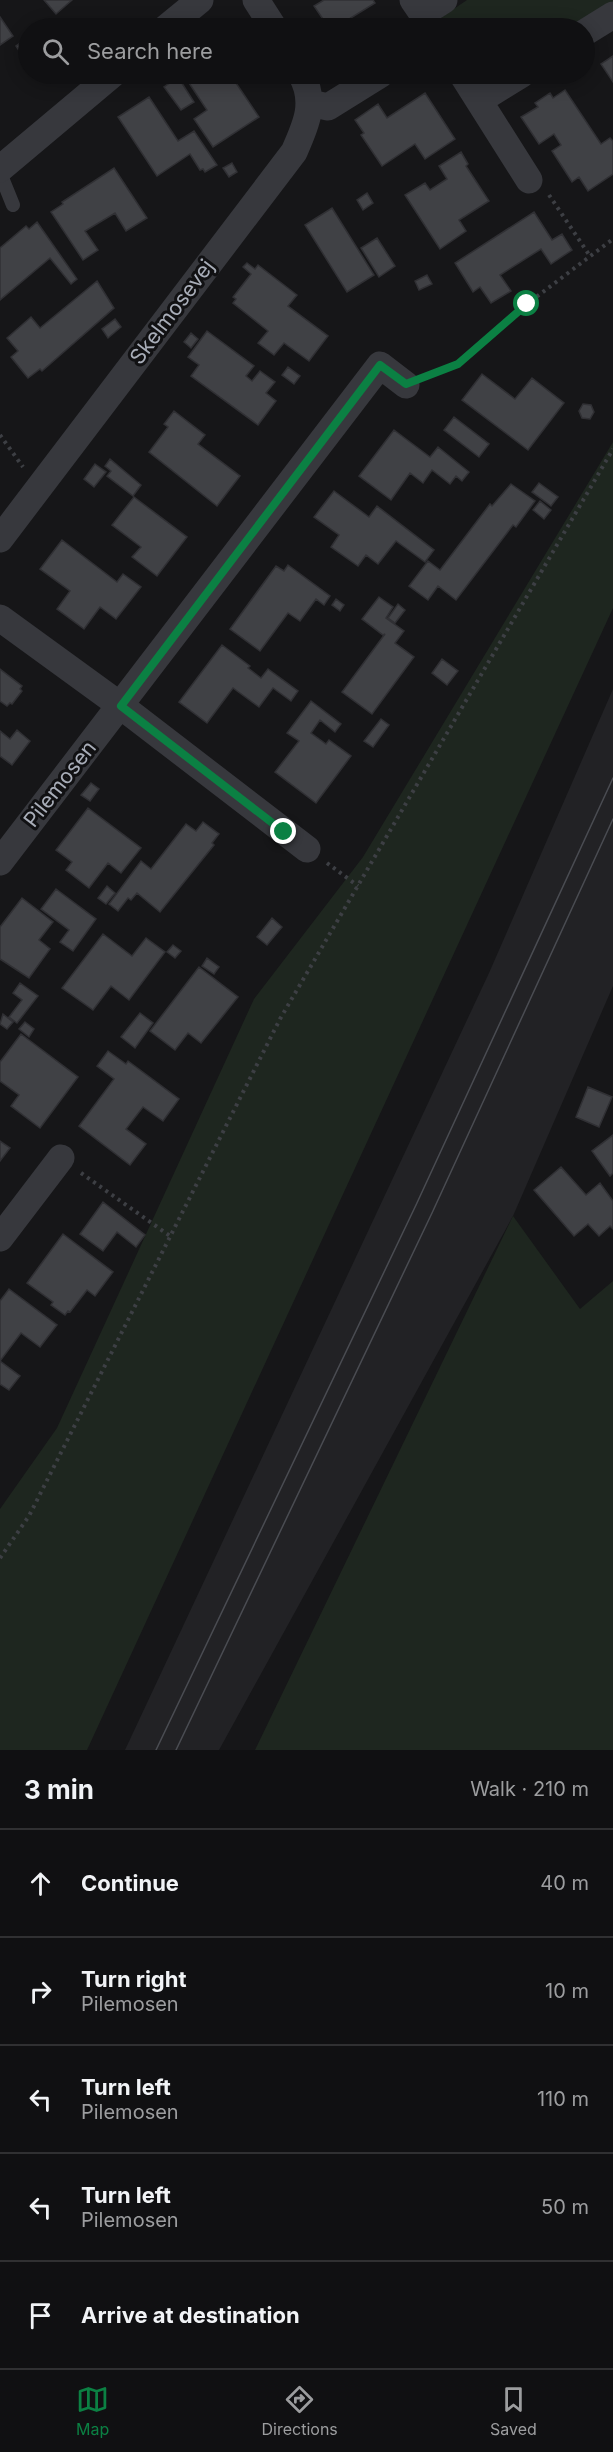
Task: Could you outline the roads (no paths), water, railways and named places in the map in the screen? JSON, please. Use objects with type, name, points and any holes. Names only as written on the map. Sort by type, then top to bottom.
[{"type":"street","points":[[178,18],[200,0]]},
{"type":"street","points":[[256,0],[268,18]]},
{"type":"street","points":[[595,27],[613,15]]},
{"type":"street","points":[[0,171],[101,84]]},
{"type":"street","points":[[304,84],[310,103],[328,107],[365,84]]},
{"type":"street","points":[[469,84],[529,180]]},
{"type":"street","points":[[480,100],[506,84]]},
{"type":"street","name":"Skelmosevej","points":[[0,539],[294,152],[307,123],[310,103]]},
{"type":"street","name":"Pilemosen","points":[[0,862],[380,365],[406,384]]},
{"type":"street","points":[[0,618],[121,706],[307,849]]},
{"type":"street","points":[[0,1238],[61,1158]]},
{"type":"lane","points":[[0,171],[13,205]]},
{"type":"tram line","points":[[156,1750],[416,1205],[613,778]]},
{"type":"tram line","points":[[176,1750],[432,1213],[613,819]]}]
